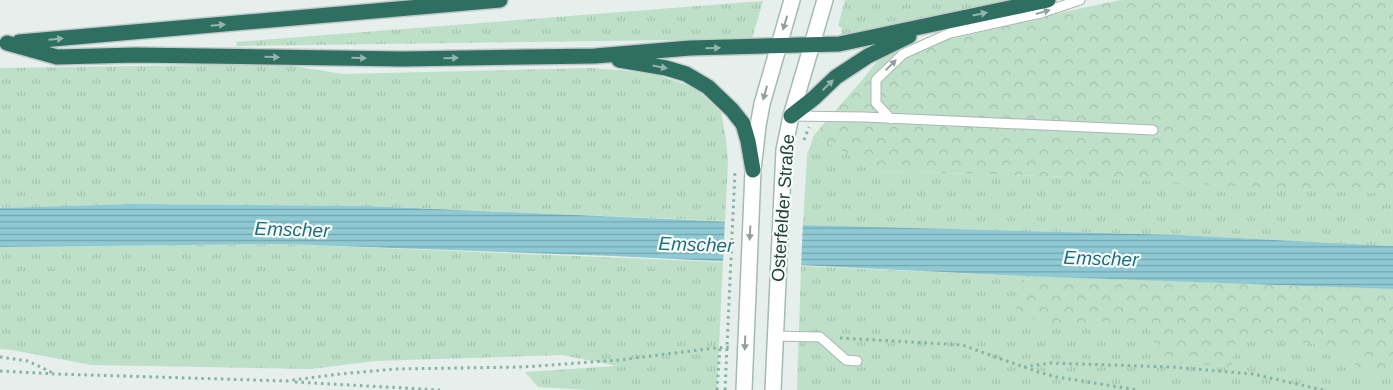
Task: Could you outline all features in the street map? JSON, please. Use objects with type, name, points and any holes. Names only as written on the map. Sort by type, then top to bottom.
[{"type":"highway","points":[[4,44],[500,0]]},
{"type":"highway","points":[[4,44],[57,57],[136,55],[403,59],[595,56],[690,48],[839,44],[1048,0]]},
{"type":"highway","points":[[791,116],[836,77],[868,56],[932,25]]},
{"type":"highway","points":[[595,56],[666,68],[686,74],[708,87],[732,110],[743,124],[748,141],[752,177]]},
{"type":"main road","name":"Osterfelder Straße","points":[[744,390],[752,177],[758,126],[762,104],[792,0]]},
{"type":"main road","name":"Osterfelder Straße","points":[[773,390],[784,150],[791,116],[825,0]]},
{"type":"lane","points":[[891,119],[876,103],[876,80],[903,54],[950,32],[1040,14],[1080,0]]},
{"type":"lane","points":[[791,116],[1153,130]]},
{"type":"lane","points":[[775,336],[820,337],[846,360],[857,361]]},
{"type":"path","points":[[725,390],[734,184]]},
{"type":"path","points":[[820,337],[962,345],[1022,367],[1057,377],[1138,390]]},
{"type":"path","points":[[286,381],[395,369],[523,367],[619,360],[720,347],[745,347]]},
{"type":"path","points":[[717,390],[720,347]]},
{"type":"path","points":[[0,357],[28,361],[56,374]]},
{"type":"path","points":[[1022,367],[1050,363],[1181,368],[1253,374],[1323,390]]},
{"type":"path","points":[[0,371],[286,381],[440,390]]},
{"type":"green space","points":[[845,0],[1020,0],[855,35],[841,35],[842,28],[838,26]]},
{"type":"green space","points":[[1121,0],[1393,0],[1393,193],[1359,193],[1071,177],[877,171],[814,135],[881,56],[911,45]]},
{"type":"green space","points":[[763,1],[752,39],[237,46],[236,42]]},
{"type":"green space","points":[[280,64],[343,74],[592,68],[652,73],[695,88],[721,112],[728,162],[725,221],[368,206],[131,204],[0,208],[0,68]]},
{"type":"green space","points":[[814,135],[877,171],[1071,177],[1393,191],[1393,246],[1179,235],[803,225],[807,155]]},
{"type":"green space","points":[[283,244],[723,262],[717,390],[587,390],[538,387],[525,372],[617,366],[562,355],[375,361],[311,369],[91,365],[0,349],[0,247]]},
{"type":"green space","points":[[801,266],[1393,289],[1393,390],[797,390]]},
{"type":"green space","points":[[1025,276],[1393,289],[1393,373],[1359,375],[1348,347],[1237,338],[1231,368],[1191,363],[1162,365],[1147,324],[1103,321],[1044,325],[1016,310]]},
{"type":"water","name":"Emscher","points":[[131,204],[368,206],[803,225],[1179,235],[1393,246],[1393,289],[1025,276],[612,256],[283,244],[0,247],[0,208]]},
{"type":"pier","points":[[725,219],[803,222],[801,268],[723,264]]}]
